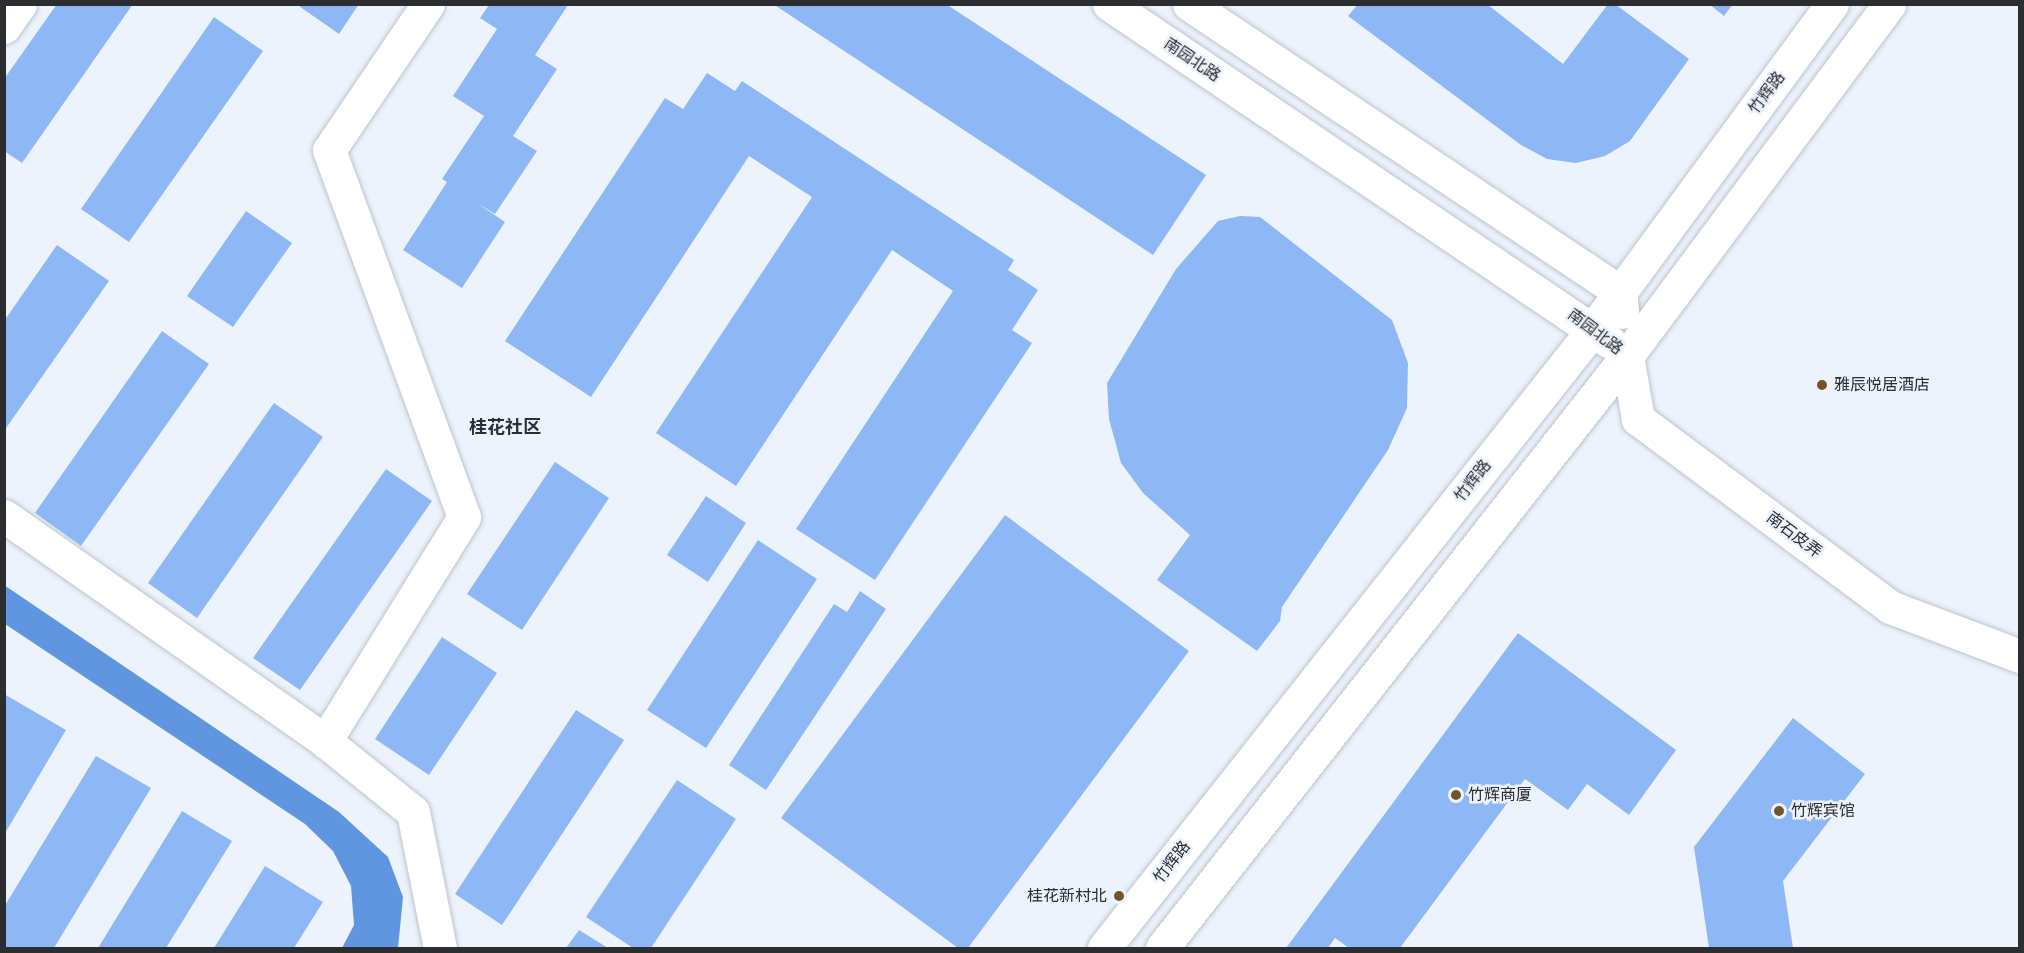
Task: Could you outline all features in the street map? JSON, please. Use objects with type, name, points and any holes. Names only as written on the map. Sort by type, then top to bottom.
[{"type":"main road","points":[[4,27],[20,4]]},
{"type":"main road","points":[[325,741],[464,517],[329,150],[428,4]]},
{"type":"main road","name":"南园北路","points":[[1109,4],[1594,328],[1627,356]]},
{"type":"main road","points":[[1189,4],[1620,292]]},
{"type":"main road","name":"竹辉路","points":[[1104,948],[1594,328],[1832,4]]},
{"type":"main road","points":[[1162,948],[1627,356],[1889,4]]},
{"type":"main road","name":"南园北路","points":[[1620,292],[1627,356]]},
{"type":"main road","name":"南石皮弄","points":[[1627,356],[1638,419],[1890,607],[2019,656]]},
{"type":"main road","points":[[4,516],[325,741],[413,812],[440,948]]},
{"type":"water","points":[[4,585],[339,812],[388,857],[403,897],[398,948],[342,948],[354,925],[351,886],[333,851],[305,824],[5,624]]},
{"type":"building","points":[[57,4],[133,4],[22,163],[4,151],[4,79]]},
{"type":"building","points":[[296,4],[359,4],[339,34]]},
{"type":"building","points":[[773,4],[946,4],[1206,175],[1153,255]]},
{"type":"building","points":[[1358,4],[1487,4],[1563,64],[1608,4],[1615,4],[1689,59],[1630,141],[1605,156],[1576,163],[1547,159],[1521,145],[1348,16]]},
{"type":"building","points":[[1709,4],[1733,4],[1724,16]]},
{"type":"building","points":[[489,5],[568,5],[535,55],[557,69],[513,136],[537,151],[495,214],[477,203],[505,222],[462,288],[403,250],[447,182],[442,179],[484,116],[453,96],[497,29],[480,18]]},
{"type":"building","points":[[214,17],[263,51],[129,242],[81,209]]},
{"type":"building","points":[[707,73],[735,91],[742,81],[1014,260],[1008,270],[1038,290],[1012,330],[1032,343],[875,580],[796,529],[953,291],[892,250],[736,486],[656,433],[812,197],[749,156],[591,397],[505,341],[665,98],[683,109]]},
{"type":"building","points":[[246,211],[292,243],[233,327],[187,296]]},
{"type":"building","points":[[1240,216],[1260,217],[1392,320],[1408,363],[1407,408],[1388,450],[1282,607],[1280,621],[1257,651],[1157,580],[1190,535],[1143,493],[1121,463],[1109,419],[1107,383],[1176,269],[1218,221]]},
{"type":"building","points":[[57,245],[109,281],[4,431],[4,321]]},
{"type":"building","points":[[162,331],[209,364],[81,546],[35,513]]},
{"type":"building","points":[[274,403],[323,437],[197,618],[148,583]]},
{"type":"building","points":[[555,462],[609,498],[522,630],[467,594]]},
{"type":"building","points":[[386,469],[432,501],[300,690],[253,658]]},
{"type":"building","points":[[706,496],[746,523],[708,582],[667,555]]},
{"type":"building","points":[[1005,515],[1189,651],[968,948],[958,948],[781,818]]},
{"type":"building","points":[[758,540],[817,579],[706,748],[647,710]]},
{"type":"building","points":[[860,591],[886,609],[766,790],[729,765],[834,604],[847,612]]},
{"type":"building","name":"竹辉商厦","points":[[1518,633],[1676,750],[1629,815],[1587,784],[1568,810],[1525,779],[1400,948],[1349,948],[1335,938],[1328,948],[1286,948]]},
{"type":"building","points":[[442,637],[497,673],[429,775],[375,739]]},
{"type":"building","points":[[4,694],[66,730],[4,835]]},
{"type":"building","points":[[576,710],[624,740],[502,925],[455,894]]},
{"type":"building","name":"竹辉宾馆","points":[[1793,718],[1865,774],[1783,881],[1793,948],[1709,948],[1694,847]]},
{"type":"building","points":[[96,756],[151,788],[54,948],[4,948],[4,907]]},
{"type":"building","points":[[677,780],[736,819],[651,948],[633,948],[586,917]]},
{"type":"building","points":[[182,811],[232,841],[166,948],[98,948]]},
{"type":"building","points":[[265,866],[323,902],[294,948],[214,948]]},
{"type":"building","points":[[579,930],[608,948],[566,948]]},
{"type":"place","name":"雅辰悦居酒店","points":[[1822,385]]},
{"type":"place","name":"竹辉商厦","points":[[1456,795]]},
{"type":"place","name":"竹辉宾馆","points":[[1779,811]]},
{"type":"place","name":"桂花新村北","points":[[1119,896]]},
{"type":"district","name":"桂花社区","points":[[505,427]]}]
